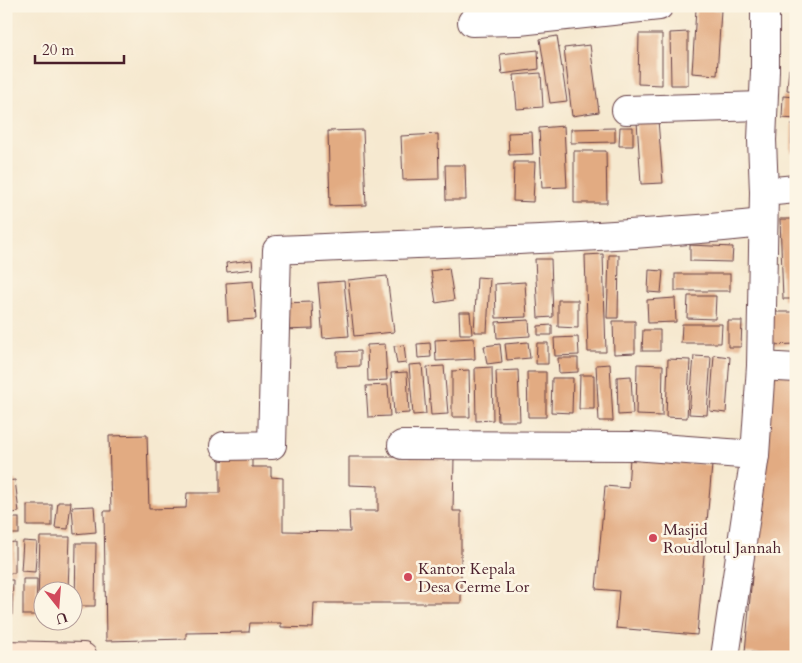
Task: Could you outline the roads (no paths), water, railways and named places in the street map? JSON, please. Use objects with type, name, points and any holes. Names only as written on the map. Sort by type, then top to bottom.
[{"type":"main road","points":[[6,655],[83,657]]},
{"type":"street","points":[[472,22],[520,20],[659,6]]},
{"type":"street","points":[[725,657],[755,456],[761,366],[764,192],[762,140],[765,6]]},
{"type":"street","points":[[626,110],[764,106]]},
{"type":"street","points":[[764,192],[796,189]]},
{"type":"street","points":[[224,446],[272,445],[277,250],[414,243],[553,239],[688,231],[763,223]]},
{"type":"street","points":[[761,366],[796,368]]},
{"type":"street","points":[[402,445],[633,446],[755,456]]},
{"type":"place","name":"Masjid Roudlotul Jannah","points":[[653,538]]},
{"type":"place","name":"Kantor Kepala Desa Cerme Lor","points":[[408,577]]}]
